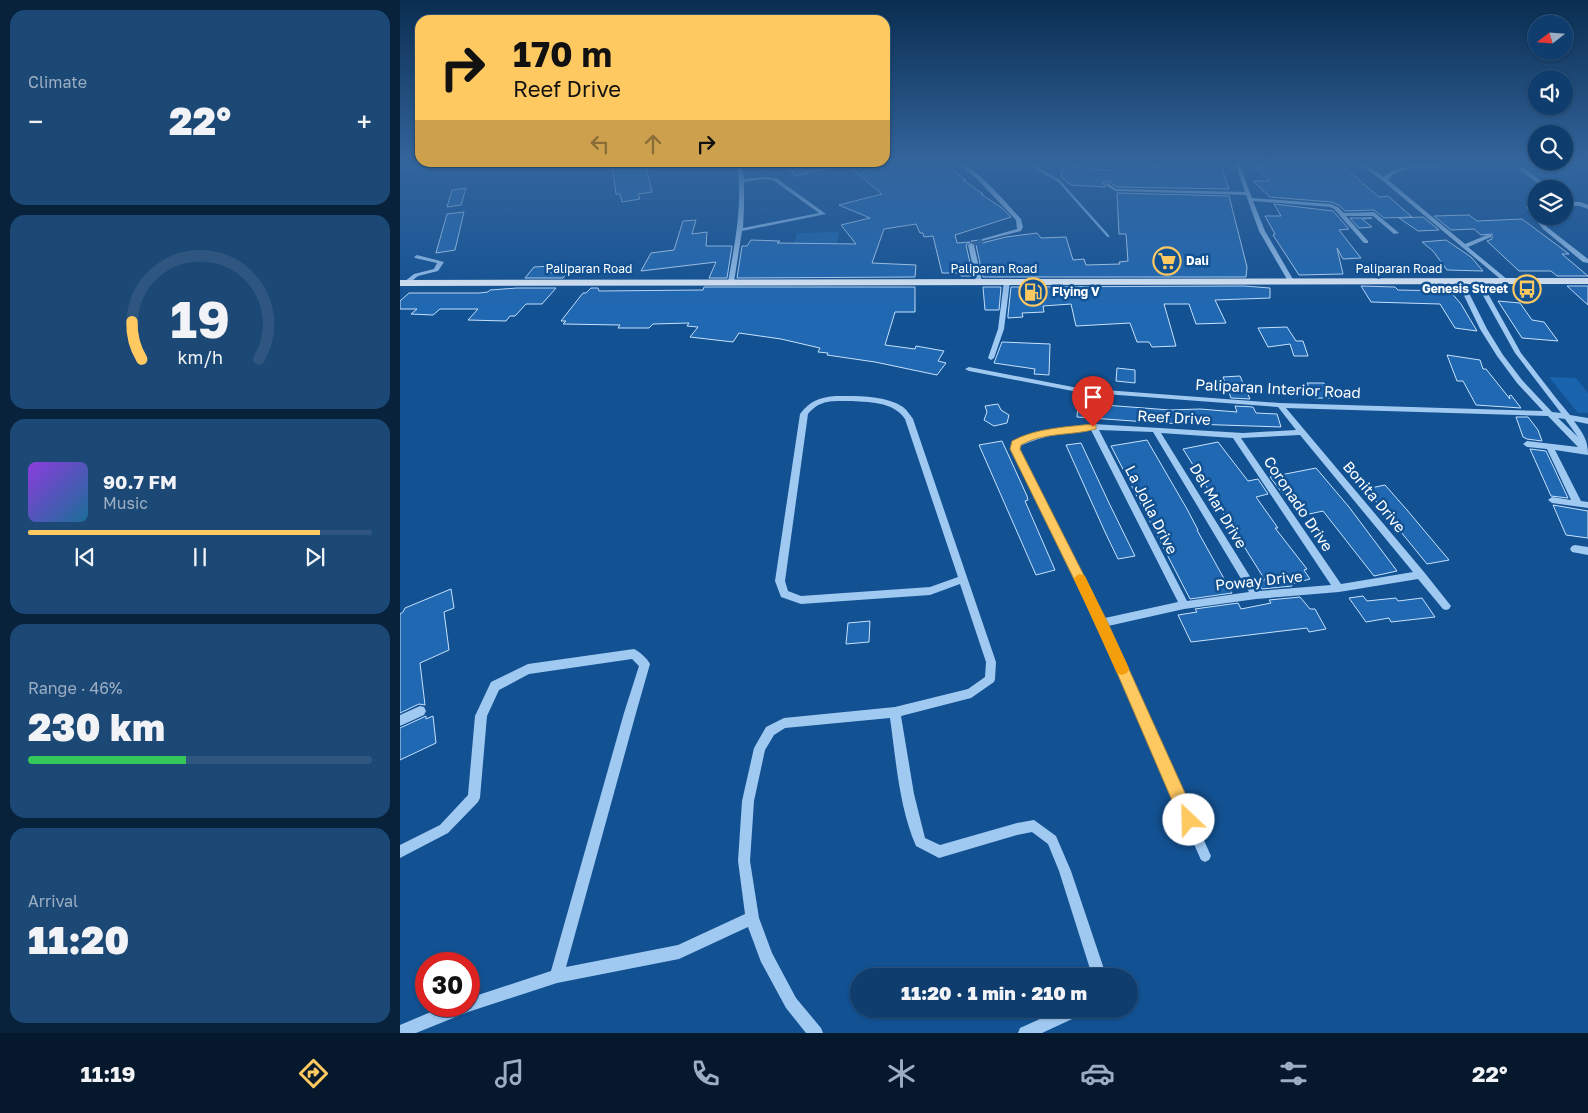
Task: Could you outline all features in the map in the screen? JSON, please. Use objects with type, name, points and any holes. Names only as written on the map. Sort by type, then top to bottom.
[{"type":"main road","name":"Paliparan Road","points":[[403,283],[1588,281]]},
{"type":"street","points":[[731,282],[740,230],[741,211]]},
{"type":"street","points":[[740,230],[823,214],[819,211]]},
{"type":"street","points":[[984,240],[1019,230],[1019,220],[1011,211]]},
{"type":"street","points":[[1255,211],[1262,231],[1291,281]]},
{"type":"street","points":[[1337,211],[1366,242]]},
{"type":"street","points":[[1423,211],[1506,281]]},
{"type":"street","points":[[1342,215],[1374,214],[1396,233]]},
{"type":"street","points":[[1542,225],[1585,260],[1588,260]]},
{"type":"street","points":[[1465,246],[1489,236]]},
{"type":"street","points":[[971,245],[979,282]]},
{"type":"street","points":[[403,283],[416,275],[436,270],[441,262],[417,258]]},
{"type":"street","points":[[991,358],[1002,329],[1007,281]]},
{"type":"street","points":[[1460,281],[1567,416],[1588,451]]},
{"type":"street","points":[[1478,281],[1492,323],[1499,354],[1535,400],[1566,433],[1588,451]]},
{"type":"street","name":"Paliparan Interior Road","points":[[969,369],[1078,390],[1280,405],[1550,414],[1588,420]]},
{"type":"street","points":[[816,1033],[791,1003],[766,957],[752,918],[744,861],[748,801],[760,748],[770,731],[784,722],[895,712],[971,692],[990,679],[991,662],[963,579],[909,419],[901,409],[890,404],[862,400],[830,399],[819,401],[811,406],[804,414],[781,571],[780,581],[784,594],[801,600],[930,591],[963,579]]},
{"type":"street","name":"Bonita Drive","points":[[1280,405],[1446,606]]},
{"type":"street","name":"Reef Drive","points":[[1016,444],[1050,433],[1093,427],[1235,436],[1302,432]]},
{"type":"street","name":"La Jolla Drive","points":[[1093,427],[1184,605]]},
{"type":"street","name":"Del Mar Drive","points":[[1157,432],[1256,595]]},
{"type":"street","name":"Coronado Drive","points":[[1235,436],[1339,588]]},
{"type":"street","points":[[1016,444],[1015,449],[1102,623],[1205,856]]},
{"type":"street","points":[[1527,444],[1588,451]]},
{"type":"street","points":[[1549,446],[1578,504]]},
{"type":"street","points":[[1552,500],[1588,505]]},
{"type":"street","points":[[1575,549],[1588,551]]},
{"type":"street","name":"Poway Drive","points":[[1102,623],[1184,605],[1256,595],[1339,588],[1420,575]]},
{"type":"street","points":[[400,852],[444,829],[474,798],[481,716],[495,686],[528,669],[634,654],[645,664],[557,976]]},
{"type":"street","points":[[400,721],[420,711]]},
{"type":"street","points":[[895,712],[904,784],[920,842],[939,852],[1017,829],[1034,826],[1052,840],[1065,871],[1097,968]]},
{"type":"street","points":[[480,1000],[557,976],[679,952],[752,918]]},
{"type":"street","points":[[400,1032],[437,1017]]},
{"type":"street","points":[[1025,1033],[1058,1018]]},
{"type":"shaded area","points":[[839,232],[837,243],[794,244],[797,233]]},
{"type":"shaded area","points":[[1549,377],[1576,378],[1588,393],[1588,413],[1578,413]]},
{"type":"building","points":[[854,211],[1005,211],[1011,217],[955,235],[957,243],[970,242],[966,245],[973,276],[961,276],[960,273],[942,273],[933,236],[924,237],[916,224],[884,229],[872,263],[916,265],[915,277],[737,278],[742,246],[747,246],[751,240],[780,241],[777,243],[856,244],[841,225],[870,218]]},
{"type":"building","points":[[1118,211],[1233,211],[1247,267],[1246,277],[983,277],[976,245],[971,241],[980,240],[982,243],[1006,237],[1037,233],[1041,238],[1066,237],[1073,260],[1084,259],[1086,265],[1120,264],[1119,262],[1128,261],[1126,234],[1119,234]]},
{"type":"building","points":[[1278,211],[1333,211],[1349,229],[1339,230],[1361,258],[1343,259],[1337,248],[1343,274],[1299,275],[1273,235],[1275,234],[1265,216],[1281,216]]},
{"type":"building","points":[[1376,211],[1405,211],[1412,217],[1384,218]]},
{"type":"building","points":[[464,212],[455,250],[436,253],[447,214]]},
{"type":"building","points":[[1469,215],[1477,221],[1522,219],[1569,254],[1562,254],[1588,276],[1557,276],[1551,271],[1519,271],[1487,241],[1492,239],[1492,234],[1481,235],[1474,229],[1451,230],[1434,216]]},
{"type":"building","points":[[1423,217],[1439,230],[1418,231],[1399,218]]},
{"type":"building","points":[[1350,218],[1372,218],[1362,219],[1372,227],[1359,228]]},
{"type":"building","points":[[696,220],[692,234],[707,232],[706,246],[732,246],[727,278],[709,278],[716,262],[641,271],[651,253],[674,250],[683,221]]},
{"type":"building","points":[[1446,240],[1471,257],[1483,271],[1447,270],[1433,251],[1422,242]]},
{"type":"building","points":[[552,266],[547,273],[568,272],[563,278],[525,278],[534,267]]},
{"type":"building","points":[[1244,286],[1270,288],[1270,298],[1215,300],[1226,323],[1196,324],[1189,304],[1164,304],[1176,346],[1152,347],[1149,342],[1137,342],[1130,323],[1076,326],[1071,304],[1043,306],[1044,312],[1022,313],[1023,317],[1008,318],[1011,287]]},
{"type":"building","points":[[1361,286],[1395,287],[1398,290],[1450,291],[1461,304],[1477,331],[1455,328],[1440,304],[1371,302]]},
{"type":"building","points":[[1567,286],[1588,286],[1588,305]]},
{"type":"building","points":[[704,287],[915,287],[915,312],[895,312],[885,345],[915,349],[916,346],[944,351],[938,361],[946,363],[937,375],[875,362],[827,355],[828,353],[818,352],[820,348],[781,339],[739,333],[733,342],[690,337],[698,327],[687,326],[689,323],[653,324],[649,328],[618,328],[620,325],[563,324],[566,321],[561,321],[583,293],[586,293],[591,288],[598,288],[599,291],[703,290]]},
{"type":"building","points":[[983,287],[1001,287],[999,310],[985,310]]},
{"type":"building","points":[[556,288],[542,304],[526,304],[515,316],[510,316],[506,321],[468,320],[478,309],[440,309],[433,315],[411,314],[417,309],[400,309],[400,301],[409,293],[479,293],[490,290]]},
{"type":"building","points":[[1498,301],[1520,303],[1532,320],[1544,322],[1558,341],[1522,338]]},
{"type":"building","points":[[1287,327],[1296,341],[1303,341],[1308,356],[1294,356],[1290,344],[1268,347],[1258,328]]},
{"type":"building","points":[[1002,342],[1050,344],[1049,375],[1034,374],[1035,369],[994,363]]},
{"type":"building","points":[[1447,355],[1480,360],[1483,369],[1486,369],[1510,399],[1509,396],[1511,395],[1521,408],[1476,405],[1463,381],[1457,381]]},
{"type":"building","points":[[1117,368],[1135,370],[1135,383],[1116,381]]},
{"type":"building","points":[[1240,376],[1250,399],[1231,398],[1223,377]]},
{"type":"building","points":[[1307,383],[1324,383],[1333,398],[1315,398]]},
{"type":"building","points":[[1078,403],[1170,410],[1200,409],[1237,412],[1235,406],[1253,407],[1256,413],[1277,414],[1281,427],[1161,423],[1077,417]]},
{"type":"building","points":[[998,404],[1001,410],[1009,415],[1007,423],[994,426],[984,420],[987,412],[985,406]]},
{"type":"building","points":[[1516,417],[1528,417],[1538,430],[1542,441],[1523,437]]},
{"type":"building","points":[[1147,440],[1232,593],[1190,599],[1111,446]]},
{"type":"building","points":[[1002,441],[1027,496],[1028,500],[1025,501],[1055,570],[1036,575],[979,445]]},
{"type":"building","points":[[1218,442],[1248,481],[1258,479],[1268,494],[1256,497],[1278,528],[1275,528],[1307,569],[1304,570],[1310,579],[1291,584],[1292,586],[1262,589],[1258,581],[1265,580],[1183,449]]},
{"type":"building","points":[[1081,443],[1135,556],[1118,559],[1105,532],[1066,445]]},
{"type":"building","points":[[1530,449],[1546,451],[1568,498],[1551,496]]},
{"type":"building","points":[[1316,468],[1349,507],[1397,571],[1374,576],[1323,511],[1300,516],[1270,477]]},
{"type":"building","points":[[1385,485],[1449,560],[1427,564],[1366,489]]},
{"type":"building","points":[[1553,505],[1588,511],[1588,538],[1566,535]]},
{"type":"building","points":[[451,589],[454,608],[444,612],[449,650],[420,663],[425,705],[419,704],[400,713],[400,614],[405,608]]},
{"type":"building","points":[[1363,596],[1367,601],[1396,598],[1398,601],[1422,598],[1435,617],[1391,622],[1389,618],[1366,622],[1349,598]]},
{"type":"building","points":[[1300,597],[1310,609],[1315,609],[1326,629],[1309,632],[1307,628],[1191,642],[1178,615],[1197,612],[1195,609],[1238,603],[1241,609],[1271,603],[1269,600]]},
{"type":"building","points":[[870,621],[869,642],[846,644],[848,623]]},
{"type":"building","points":[[426,716],[426,719],[433,716],[436,743],[400,760],[400,728]]},
{"type":"waterway","points":[[1086,211],[1108,236]]},
{"type":"tunnel","points":[[971,245],[984,240]]},
{"type":"slow traffic","points":[[1080,579],[1122,669]]},
{"type":"place","name":"Dali","points":[[1167,261]]},
{"type":"place","name":"Genesis Street","points":[[1527,289]]},
{"type":"place","name":"Flying V","points":[[1033,292]]},
{"type":"route","points":[[1093,427],[1050,433],[1022,440],[1016,444],[1015,449],[1102,623],[1189,820]]}]
